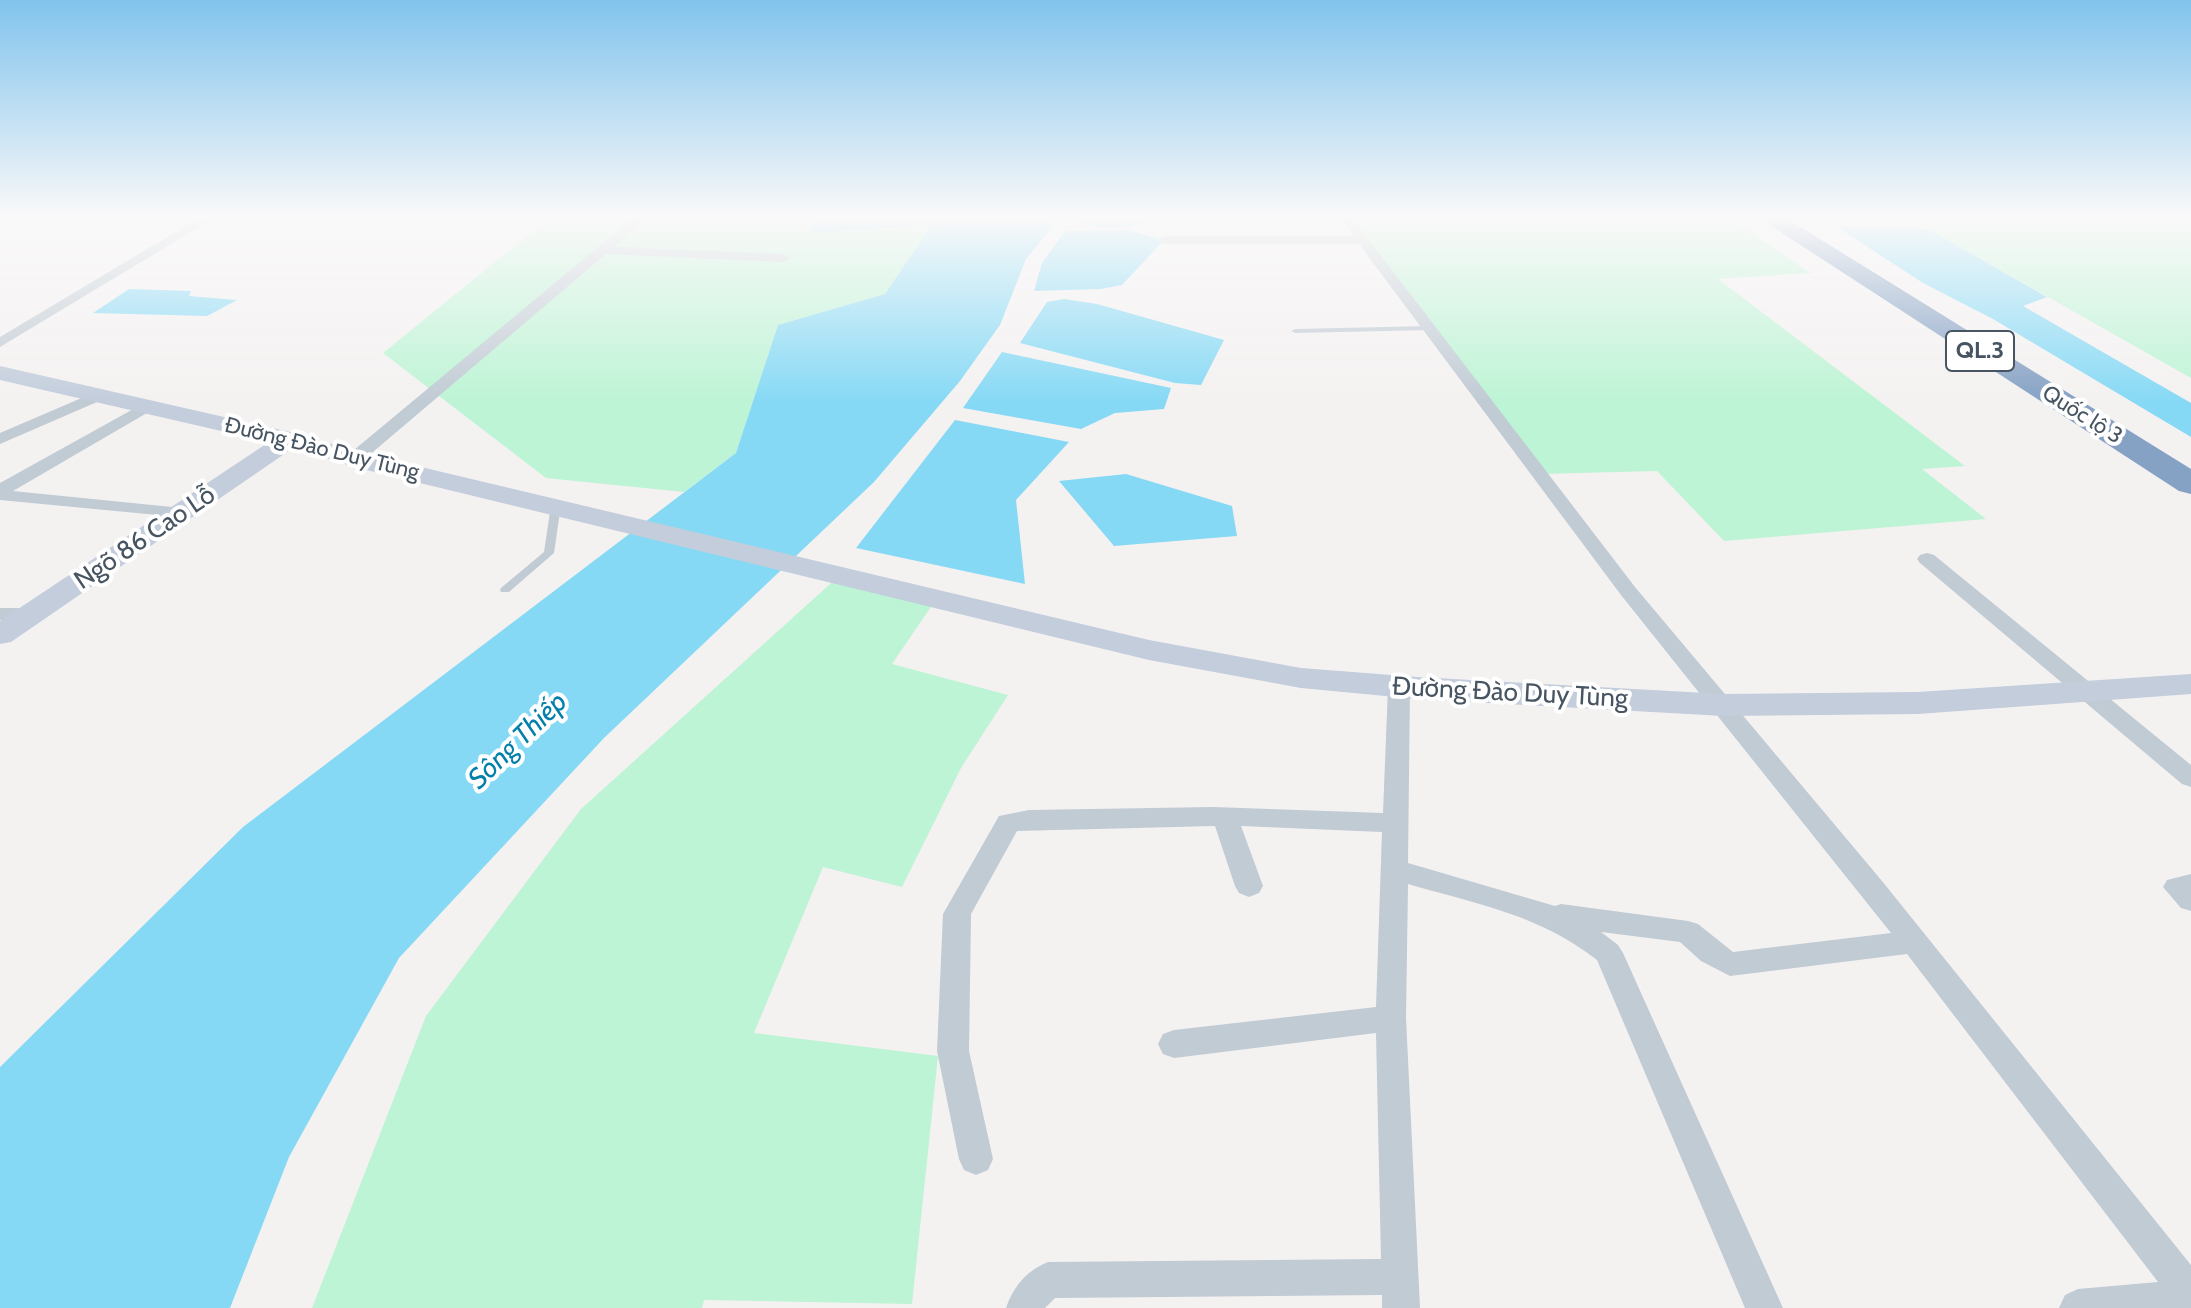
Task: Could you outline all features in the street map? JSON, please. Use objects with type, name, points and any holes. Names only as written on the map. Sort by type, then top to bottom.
[{"type":"highway","name":"Quốc lộ 3","points":[[1867,279],[2191,484]]},
{"type":"street","points":[[0,343],[106,279]]},
{"type":"street","points":[[354,459],[572,279]]},
{"type":"street","points":[[1391,279],[1628,591],[1724,705],[2187,1284],[2078,1308]]},
{"type":"street","name":"Đường Đào Duy Tùng","points":[[0,373],[290,439],[354,459],[556,505],[1149,650],[1301,678],[1399,687],[1724,705],[1918,703],[2191,684]]},
{"type":"street","points":[[0,439],[98,396]]},
{"type":"street","points":[[0,493],[146,407]]},
{"type":"street","name":"Ngõ 86 Cao Lỗ","points":[[0,635],[290,439]]},
{"type":"street","points":[[0,493],[182,514]]},
{"type":"street","points":[[1927,559],[2191,778]]},
{"type":"street","points":[[0,614],[32,614]]},
{"type":"street","points":[[1025,1308],[1028,1299],[1048,1280],[1401,1292],[1391,1018],[1399,687]]},
{"type":"street","points":[[976,1159],[953,1051],[957,914],[1008,823],[1029,819],[1225,817],[1342,818],[1397,824]]},
{"type":"street","points":[[1225,817],[1249,886]]},
{"type":"street","points":[[1396,870],[1542,912],[1688,932],[1711,953],[1730,964],[1914,942]]},
{"type":"street","points":[[2191,885],[2177,887],[2191,900]]},
{"type":"street","points":[[1542,912],[1579,930],[1608,953],[1764,1308]]},
{"type":"street","points":[[1174,1044],[1391,1018]]},
{"type":"lane","points":[[1295,331],[1429,328]]},
{"type":"lane","points":[[505,590],[549,553],[556,505]]},
{"type":"green space","points":[[474,279],[895,279],[885,294],[778,325],[736,453],[684,492],[546,478],[383,353]]},
{"type":"green space","points":[[1392,279],[1718,279],[1965,466],[1922,469],[1986,519],[1724,541],[1657,471],[1540,474]]},
{"type":"green space","points":[[2016,279],[2191,279],[2191,378]]},
{"type":"green space","points":[[840,575],[937,598],[892,664],[1008,695],[961,768],[902,887],[823,867],[754,1033],[938,1056],[912,1304],[704,1300],[702,1308],[312,1308],[426,1016],[581,809]]},
{"type":"water","name":"Sông Thiếp","points":[[895,279],[1018,279],[1000,325],[960,381],[874,482],[604,738],[399,958],[289,1157],[230,1308],[0,1308],[0,1067],[243,827],[736,453],[778,325],[885,294]]},
{"type":"water","points":[[1037,279],[1128,279],[1122,285],[1101,289],[1034,291]]},
{"type":"water","points":[[1917,279],[2016,279],[2047,297],[2023,306],[2191,403],[2191,437],[1993,319]]},
{"type":"water","points":[[129,289],[191,291],[189,296],[237,300],[207,316],[93,313]]},
{"type":"water","points":[[1064,299],[1097,304],[1224,340],[1201,385],[1175,383],[1020,343],[1047,302]]},
{"type":"water","points":[[1002,352],[1171,388],[1164,409],[1115,413],[1081,429],[963,408]]},
{"type":"water","points":[[955,420],[1069,442],[1016,500],[1025,584],[856,548]]},
{"type":"water","points":[[1126,474],[1232,506],[1237,536],[1114,546],[1059,481]]}]
